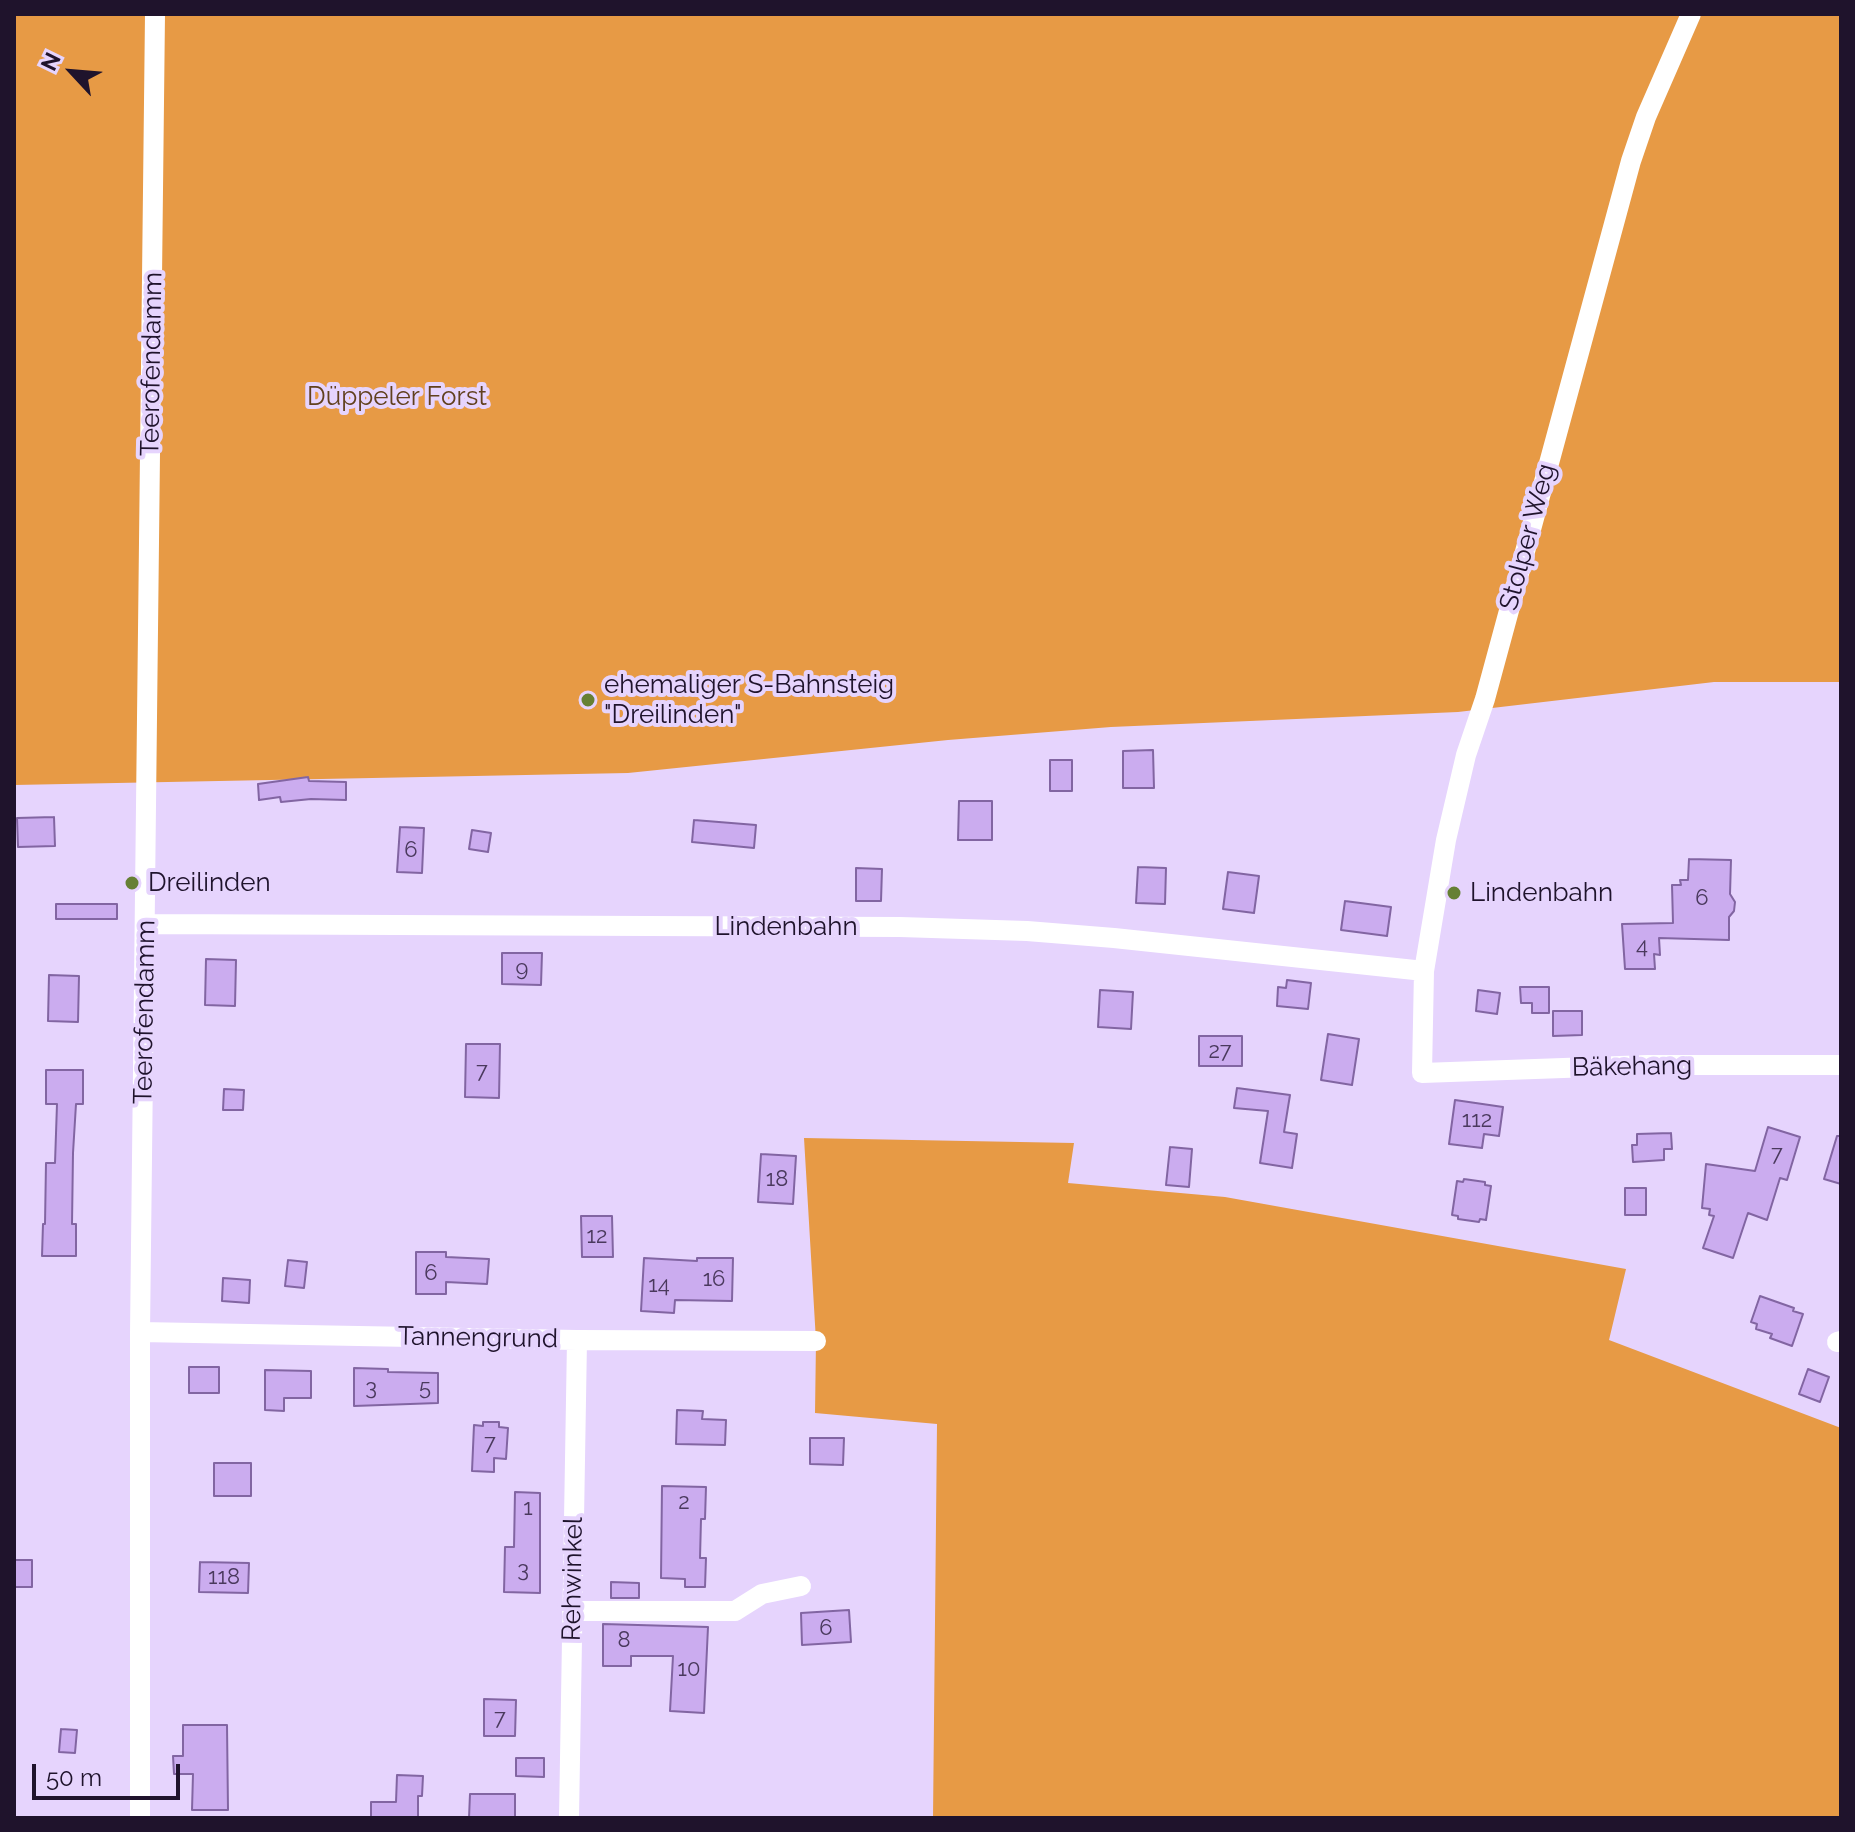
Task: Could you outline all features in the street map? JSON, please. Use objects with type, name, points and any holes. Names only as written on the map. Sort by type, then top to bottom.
[{"type":"street","name":"Teerofendamm","points":[[140,1818],[140,1332],[155,14]]},
{"type":"street","name":"Stolper Weg","points":[[1422,1073],[1424,971],[1446,840],[1466,755],[1485,699],[1631,161],[1646,117],[1691,14]]},
{"type":"street","name":"Lindenbahn","points":[[146,924],[884,927],[1011,931],[1114,938],[1424,971]]},
{"type":"street","name":"Bäkehang","points":[[1422,1073],[1648,1065],[1841,1065]]},
{"type":"street","name":"Tannengrund","points":[[140,1332],[816,1341]]},
{"type":"street","name":"Rehwinkel","points":[[569,1818],[577,1340]]},
{"type":"street","points":[[572,1611],[735,1611],[762,1594],[801,1586]]},
{"type":"green space","name":"Düppeler Forst","points":[[14,14],[1841,14],[1841,682],[1714,682],[1458,712],[1111,727],[948,740],[628,773],[14,785]]},
{"type":"green space","points":[[804,1138],[1074,1143],[1068,1183],[1225,1197],[1626,1269],[1609,1340],[1841,1428],[1841,1818],[933,1818],[937,1424],[815,1413],[816,1341]]},
{"type":"building","points":[[1153,750],[1154,788],[1123,788],[1123,751]]},
{"type":"building","points":[[1050,760],[1072,760],[1072,791],[1050,791]]},
{"type":"building","points":[[308,777],[309,781],[346,782],[346,800],[281,802],[280,797],[259,800],[258,784]]},
{"type":"building","points":[[959,801],[992,801],[992,840],[958,840]]},
{"type":"building","points":[[54,817],[55,846],[18,847],[17,818]]},
{"type":"building","points":[[694,820],[756,825],[754,848],[692,842]]},
{"type":"building","points":[[400,827],[424,828],[422,873],[397,872]]},
{"type":"building","points":[[472,830],[491,833],[488,852],[469,849]]},
{"type":"building","points":[[1689,859],[1731,860],[1730,894],[1735,902],[1734,911],[1729,917],[1729,940],[1659,938],[1660,955],[1654,954],[1655,969],[1625,969],[1622,924],[1673,923],[1672,885],[1681,885],[1680,880],[1688,880]]},
{"type":"building","points":[[1138,867],[1166,868],[1165,904],[1136,903]]},
{"type":"building","points":[[856,868],[882,869],[881,901],[856,901]]},
{"type":"building","points":[[1228,872],[1259,876],[1254,913],[1223,909]]},
{"type":"building","points":[[1345,901],[1391,907],[1387,936],[1341,930]]},
{"type":"building","points":[[56,904],[117,904],[117,919],[56,919]]},
{"type":"building","points":[[502,953],[542,953],[541,985],[502,984]]},
{"type":"building","points":[[206,959],[236,960],[235,1006],[205,1005]]},
{"type":"building","points":[[49,975],[79,976],[78,1022],[48,1021]]},
{"type":"building","points":[[1287,980],[1311,983],[1308,1009],[1277,1006],[1278,987],[1286,988]]},
{"type":"building","points":[[1520,987],[1549,987],[1549,1013],[1532,1013],[1532,1003],[1521,1003]]},
{"type":"building","points":[[1100,990],[1133,992],[1131,1029],[1098,1027]]},
{"type":"building","points":[[1478,990],[1500,993],[1497,1014],[1476,1011]]},
{"type":"building","points":[[1553,1011],[1582,1011],[1582,1035],[1553,1036]]},
{"type":"building","points":[[1328,1034],[1359,1039],[1352,1085],[1321,1080]]},
{"type":"building","points":[[1199,1036],[1242,1036],[1242,1066],[1199,1066]]},
{"type":"building","points":[[466,1044],[500,1044],[499,1098],[465,1097]]},
{"type":"building","points":[[46,1070],[83,1070],[83,1104],[76,1104],[73,1153],[72,1224],[76,1224],[76,1256],[42,1256],[46,1163],[55,1163],[57,1104],[46,1104]]},
{"type":"building","points":[[1237,1088],[1290,1095],[1284,1132],[1297,1134],[1292,1168],[1260,1163],[1268,1111],[1234,1108]]},
{"type":"building","points":[[224,1089],[244,1090],[243,1110],[223,1110]]},
{"type":"building","points":[[1455,1100],[1503,1107],[1499,1136],[1484,1134],[1482,1148],[1449,1144]]},
{"type":"building","points":[[1768,1127],[1800,1137],[1787,1180],[1780,1178],[1767,1220],[1748,1213],[1733,1258],[1703,1248],[1714,1216],[1709,1215],[1710,1209],[1702,1208],[1706,1164],[1755,1171]]},
{"type":"building","points":[[1671,1133],[1672,1149],[1664,1149],[1664,1160],[1633,1162],[1632,1145],[1637,1145],[1637,1134]]},
{"type":"building","points":[[1837,1136],[1841,1136],[1841,1184],[1824,1179]]},
{"type":"building","points":[[1170,1147],[1192,1149],[1189,1187],[1166,1185]]},
{"type":"building","points":[[761,1154],[796,1156],[793,1204],[758,1202]]},
{"type":"building","points":[[1464,1179],[1491,1186],[1486,1220],[1458,1219],[1458,1216],[1452,1215],[1457,1181],[1463,1182]]},
{"type":"building","points":[[1625,1188],[1646,1188],[1646,1215],[1625,1215]]},
{"type":"building","points":[[581,1216],[612,1216],[613,1257],[582,1257]]},
{"type":"building","points":[[416,1252],[446,1252],[446,1257],[489,1259],[487,1284],[446,1282],[446,1294],[416,1294]]},
{"type":"building","points":[[644,1258],[697,1261],[697,1258],[733,1258],[732,1301],[675,1300],[674,1313],[641,1311]]},
{"type":"building","points":[[288,1260],[307,1262],[304,1288],[285,1286]]},
{"type":"building","points":[[223,1278],[250,1280],[249,1303],[222,1301]]},
{"type":"building","points":[[1760,1296],[1803,1314],[1792,1346],[1770,1338],[1772,1334],[1756,1329],[1757,1324],[1751,1322]]},
{"type":"building","points":[[189,1367],[219,1367],[219,1393],[189,1393]]},
{"type":"building","points":[[354,1368],[438,1373],[438,1403],[354,1406]]},
{"type":"building","points":[[1808,1369],[1829,1377],[1820,1402],[1799,1394]]},
{"type":"building","points":[[265,1370],[311,1371],[311,1398],[284,1398],[284,1411],[265,1410]]},
{"type":"building","points":[[677,1410],[703,1411],[702,1419],[726,1420],[725,1445],[676,1444]]},
{"type":"building","points":[[483,1422],[499,1422],[499,1427],[508,1428],[506,1459],[494,1458],[494,1472],[472,1471],[474,1425],[483,1426]]},
{"type":"building","points":[[810,1438],[844,1438],[843,1465],[810,1464]]},
{"type":"building","points":[[214,1463],[251,1463],[251,1496],[214,1496]]},
{"type":"building","points":[[662,1486],[706,1487],[700,1558],[706,1558],[705,1587],[685,1587],[685,1579],[661,1578]]},
{"type":"building","points":[[515,1492],[540,1493],[540,1593],[504,1592],[505,1547],[514,1547]]},
{"type":"building","points":[[14,1560],[32,1560],[32,1587],[14,1587]]},
{"type":"building","points":[[200,1562],[249,1563],[248,1593],[199,1592]]},
{"type":"building","points":[[611,1582],[639,1583],[639,1598],[611,1598]]},
{"type":"building","points":[[849,1610],[851,1642],[802,1645],[801,1613]]},
{"type":"building","points":[[603,1624],[708,1627],[704,1713],[670,1711],[673,1656],[631,1656],[631,1666],[603,1666]]},
{"type":"building","points":[[484,1699],[516,1700],[515,1736],[484,1736]]},
{"type":"building","points":[[183,1725],[227,1725],[228,1810],[192,1810],[193,1774],[174,1774],[173,1756],[183,1756]]},
{"type":"building","points":[[61,1729],[77,1730],[75,1753],[59,1752]]},
{"type":"building","points":[[516,1758],[544,1758],[544,1777],[516,1776]]},
{"type":"building","points":[[397,1775],[423,1776],[422,1796],[418,1796],[418,1818],[371,1818],[371,1802],[396,1802]]},
{"type":"building","points":[[470,1794],[515,1794],[515,1818],[469,1818]]},
{"type":"place","name":"ehemaliger S-Bahnsteig \"Dreilinden\"","points":[[588,700]]},
{"type":"place","name":"Dreilinden","points":[[132,883]]},
{"type":"place","name":"Lindenbahn","points":[[1454,893]]}]
